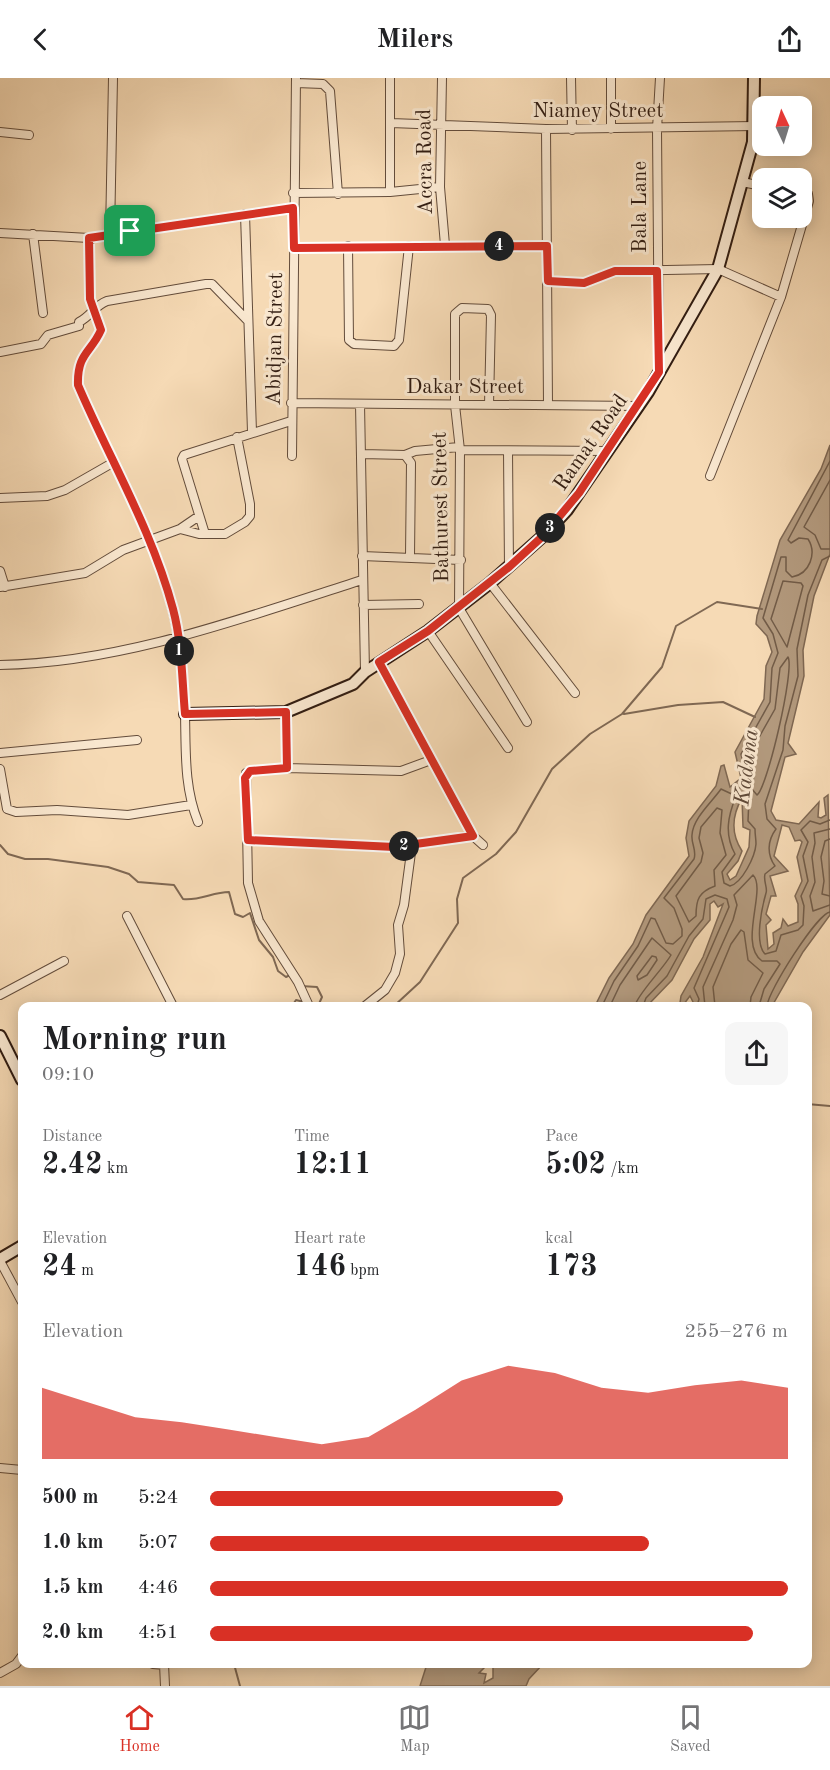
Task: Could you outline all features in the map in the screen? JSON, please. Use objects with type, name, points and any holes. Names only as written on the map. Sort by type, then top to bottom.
[{"type":"street","points":[[110,234],[113,78]]},
{"type":"street","points":[[390,78],[390,192]]},
{"type":"street","name":"Accra Road","points":[[442,78],[440,187],[445,245]]},
{"type":"street","points":[[571,78],[572,130]]},
{"type":"street","points":[[611,78],[611,129]]},
{"type":"street","name":"Bala Lane","points":[[659,372],[657,129],[660,78]]},
{"type":"street","name":"Ramat Road","points":[[754,78],[754,96]]},
{"type":"street","points":[[296,81],[323,84],[330,91],[338,194]]},
{"type":"street","name":"Abidjan Street","points":[[292,456],[293,193],[296,81]]},
{"type":"street","name":"Niamey Street","points":[[391,123],[572,130],[752,126]]},
{"type":"street","points":[[546,129],[548,404]]},
{"type":"street","points":[[0,132],[29,135]]},
{"type":"street","name":"Ramat Road","points":[[185,714],[286,712],[353,684],[365,672],[428,631],[490,583],[567,510],[639,406],[718,269],[752,139]]},
{"type":"street","points":[[742,183],[752,184]]},
{"type":"street","points":[[293,193],[390,192],[440,187]]},
{"type":"street","points":[[0,233],[89,238],[293,208]]},
{"type":"street","points":[[245,214],[252,432]]},
{"type":"street","points":[[710,476],[781,297],[801,228]]},
{"type":"street","points":[[33,234],[43,313]]},
{"type":"street","points":[[89,238],[89,288],[93,309],[101,330],[84,352],[78,385],[151,540],[173,610],[178,635],[185,714],[185,764],[191,805],[198,822]]},
{"type":"street","points":[[294,248],[445,245],[547,246]]},
{"type":"street","points":[[348,246],[349,340],[354,344],[397,345],[409,246]]},
{"type":"street","points":[[548,281],[584,283],[615,271],[718,269],[781,297]]},
{"type":"street","points":[[0,352],[41,344],[48,335],[79,326],[79,321],[86,318],[95,306],[126,296],[212,284],[248,321]]},
{"type":"street","name":"Bathurest Street","points":[[459,608],[461,560],[459,449],[455,405],[455,314],[462,309],[488,309],[491,315],[489,405]]},
{"type":"street","name":"Dakar Street","points":[[291,402],[639,406]]},
{"type":"street","points":[[360,404],[365,672]]},
{"type":"street","points":[[205,534],[182,459],[184,455],[291,421]]},
{"type":"street","points":[[180,529],[205,534],[225,534],[245,522],[250,516],[250,504],[237,437]]},
{"type":"street","points":[[362,453],[405,455],[415,450],[459,449],[607,451]]},
{"type":"street","points":[[508,451],[509,567]]},
{"type":"street","points":[[405,455],[411,463],[410,557]]},
{"type":"street","points":[[0,498],[47,496],[65,490],[114,462]]},
{"type":"street","points":[[0,572],[2,587],[85,573],[123,550],[180,529],[199,516]]},
{"type":"street","points":[[362,556],[461,560]]},
{"type":"street","points":[[0,665],[66,659],[178,635],[362,580]]},
{"type":"street","points":[[490,583],[575,693]]},
{"type":"street","points":[[363,605],[419,604]]},
{"type":"street","points":[[459,608],[527,722]]},
{"type":"street","points":[[428,631],[508,748]]},
{"type":"street","points":[[379,662],[473,836],[483,845]]},
{"type":"street","points":[[286,712],[287,768]]},
{"type":"street","points":[[0,753],[137,740]]},
{"type":"street","points":[[307,1002],[298,982],[259,921],[248,883],[246,773],[287,768],[401,771],[431,760]]},
{"type":"street","points":[[0,769],[7,809],[16,812],[57,810],[128,815],[191,805]]},
{"type":"street","points":[[248,840],[394,847],[473,836]]},
{"type":"street","points":[[370,1002],[385,990],[395,973],[400,954],[398,925],[404,904],[412,845]]},
{"type":"street","points":[[127,916],[171,1002]]},
{"type":"street","points":[[0,995],[64,961]]},
{"type":"street","points":[[0,1036],[18,1072]]},
{"type":"street","points":[[18,1249],[0,1260],[18,1294]]},
{"type":"street","points":[[0,1468],[18,1470]]},
{"type":"street","points":[[0,1673],[18,1662]]},
{"type":"street","points":[[165,1668],[165,1686]]},
{"type":"water","name":"Kaduna","points":[[830,445],[830,554],[814,596],[803,650],[804,676],[788,743],[796,754],[785,757],[771,811],[776,820],[799,824],[819,802],[818,817],[821,818],[826,815],[824,798],[828,795],[830,915],[803,952],[774,1002],[693,1002],[690,996],[686,1002],[680,1002],[681,996],[703,957],[723,904],[718,907],[714,901],[710,904],[710,920],[694,939],[672,980],[651,1002],[597,1002],[609,978],[633,944],[646,915],[689,856],[686,838],[689,821],[716,786],[721,766],[724,765],[730,787],[741,778],[735,752],[764,699],[766,666],[772,652],[767,636],[756,624],[757,616],[780,540],[821,469]],"holes":[[[742,798],[743,827],[750,830],[749,847],[736,876],[730,880],[727,874],[738,861],[742,851],[734,832],[734,819]],[[782,825],[789,827],[795,841],[802,842],[797,857],[802,881],[795,896],[798,904],[798,922],[788,926],[783,919],[781,928],[773,933],[774,944],[768,949],[766,925],[771,920],[766,914],[771,896],[776,896],[770,876],[788,871],[774,856]]]},
{"type":"water","points":[[426,1668],[484,1668],[479,1673],[486,1674],[484,1683],[493,1678],[493,1668],[539,1668],[526,1686],[420,1686]]},
{"type":"waterway","points":[[398,1002],[420,982],[458,923],[457,899],[463,878],[496,854],[516,832],[552,769],[590,734],[622,714],[662,667],[676,626],[717,602],[762,609]]},
{"type":"waterway","points":[[624,714],[678,705],[723,702],[755,717]]},
{"type":"waterway","points":[[0,845],[8,854],[25,859],[48,859],[108,867],[129,874],[138,882],[174,885],[183,899],[195,899],[229,892],[235,914],[243,917],[250,913],[259,940],[273,957],[278,971],[286,977],[290,975]]},
{"type":"waterway","points":[[301,986],[317,987],[322,997],[320,1002]]},
{"type":"waterway","points":[[295,1002],[296,1000],[304,1002]]},
{"type":"waterway","points":[[812,1104],[830,1106]]},
{"type":"waterway","points":[[235,1668],[240,1686]]},
{"type":"route","points":[[293,208],[294,248],[445,245],[547,246],[548,281],[584,283],[602,274],[615,271],[657,271],[659,372],[639,406],[567,510],[509,567],[459,608],[379,662],[473,836],[394,847],[248,840],[246,773],[287,768],[286,712],[185,714],[178,635],[173,610],[151,540],[78,385],[84,352],[99,336],[101,330],[90,299],[89,238],[130,231],[293,208]]}]
